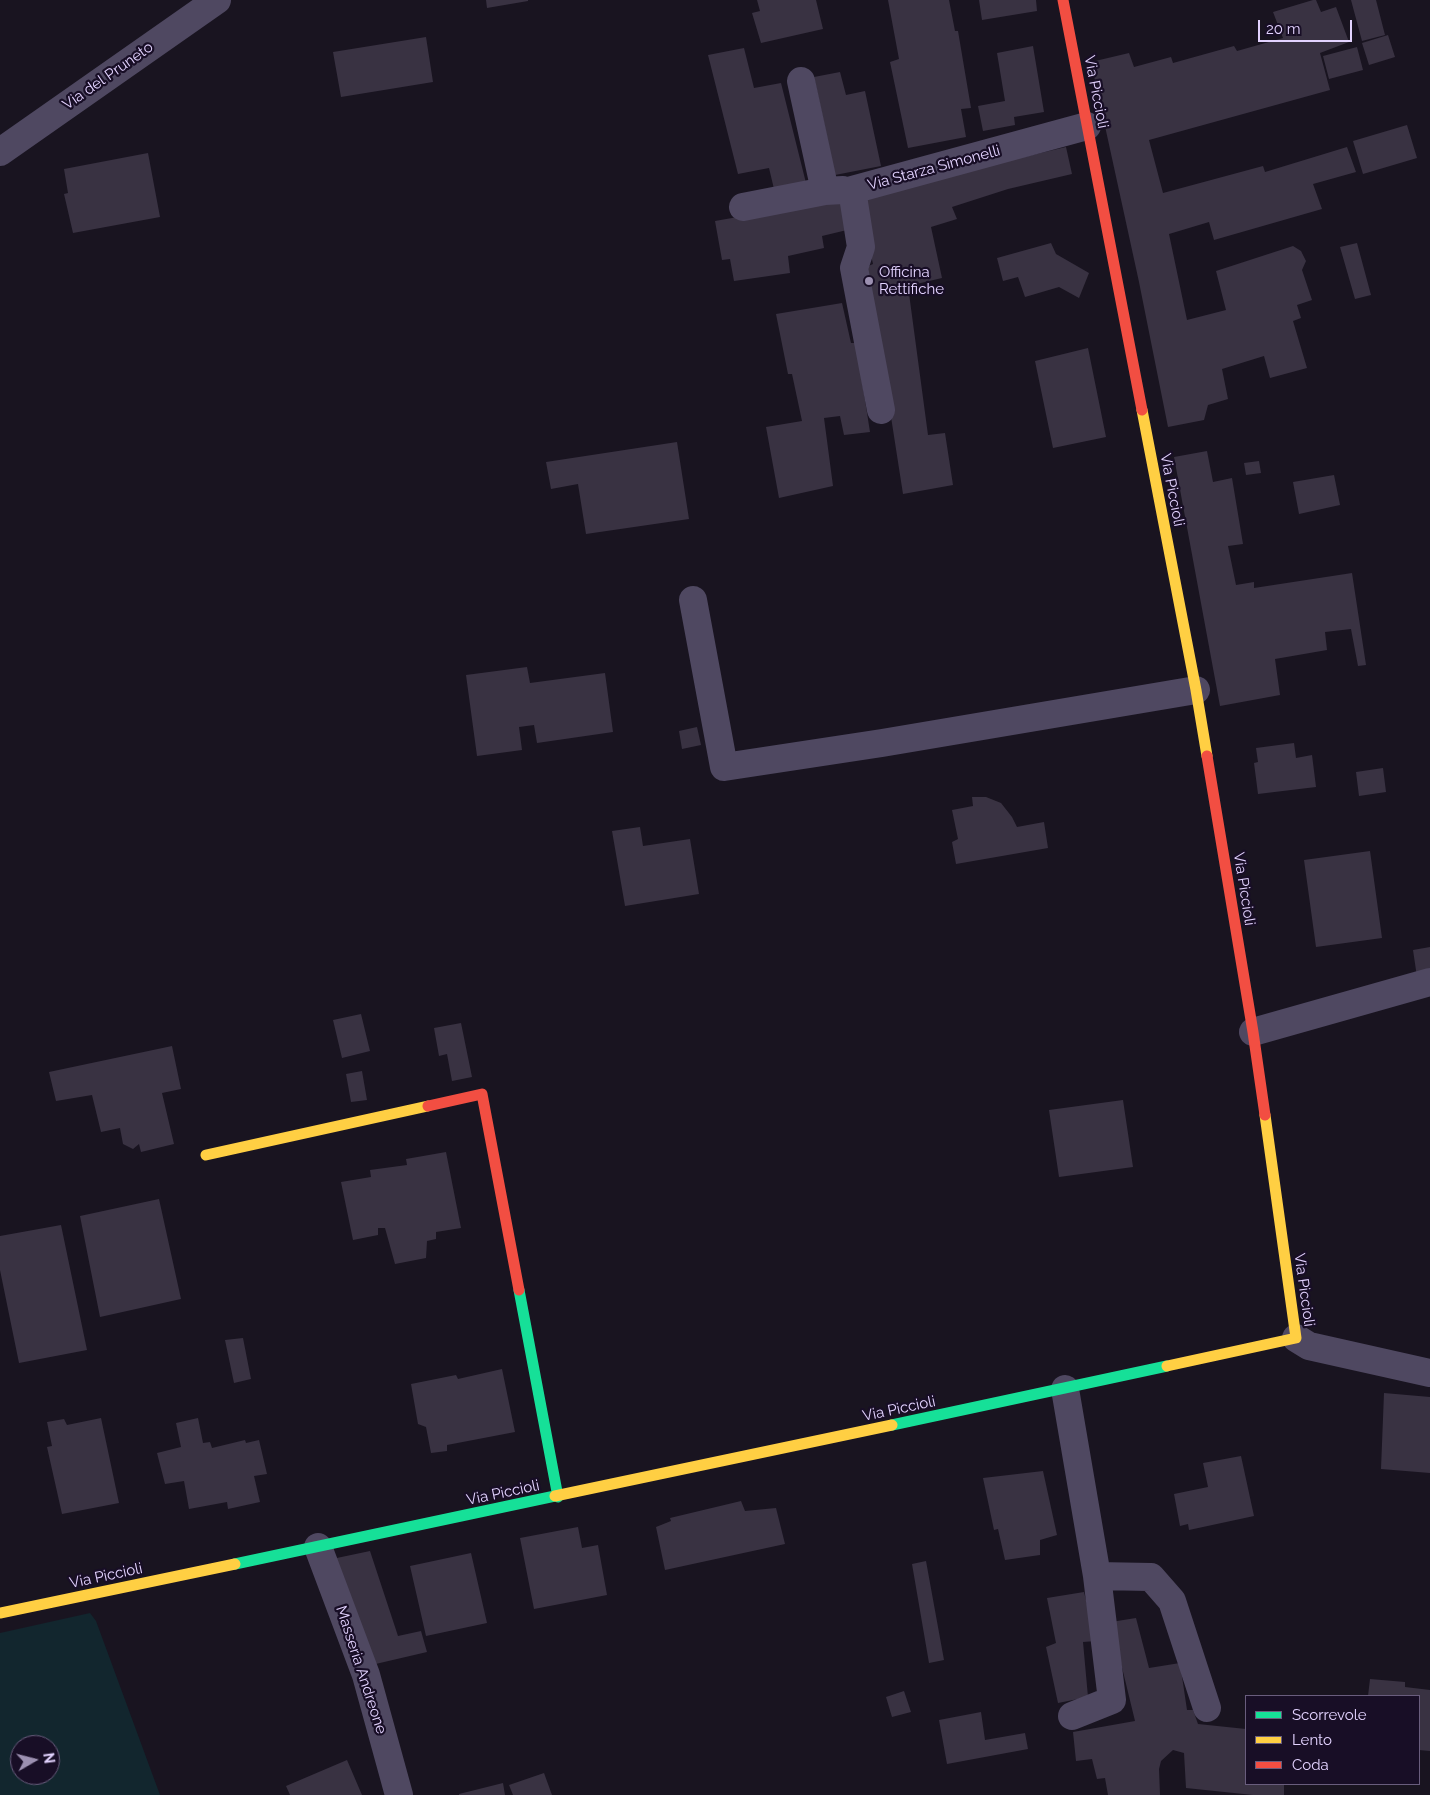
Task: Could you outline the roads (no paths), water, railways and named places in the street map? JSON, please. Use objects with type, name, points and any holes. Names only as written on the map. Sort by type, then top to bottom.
[{"type":"street","name":"Via del Pruneto","points":[[0,152],[217,0]]},
{"type":"street","name":"Via Piccioli","points":[[0,1613],[558,1497],[1296,1338],[1253,1032],[1196,690],[1064,0]]},
{"type":"street","points":[[801,80],[824,191]]},
{"type":"street","name":"Via Starza Simonelli","points":[[881,410],[854,268],[861,247],[852,190],[1088,126]]},
{"type":"street","points":[[743,207],[824,191],[852,190]]},
{"type":"street","points":[[693,600],[724,767],[882,743],[1196,690]]},
{"type":"street","points":[[1253,1032],[1430,982]]},
{"type":"street","points":[[206,1155],[482,1094],[558,1497]]},
{"type":"street","points":[[1296,1338],[1309,1346],[1430,1373]]},
{"type":"street","points":[[1065,1389],[1097,1576],[1112,1700],[1072,1716]]},
{"type":"street","name":"Masseria Andreone","points":[[318,1547],[366,1675],[399,1795]]},
{"type":"street","points":[[1097,1576],[1151,1577],[1172,1601],[1207,1708]]},
{"type":"place","name":"Officina Rettifiche","points":[[869,281]]}]
